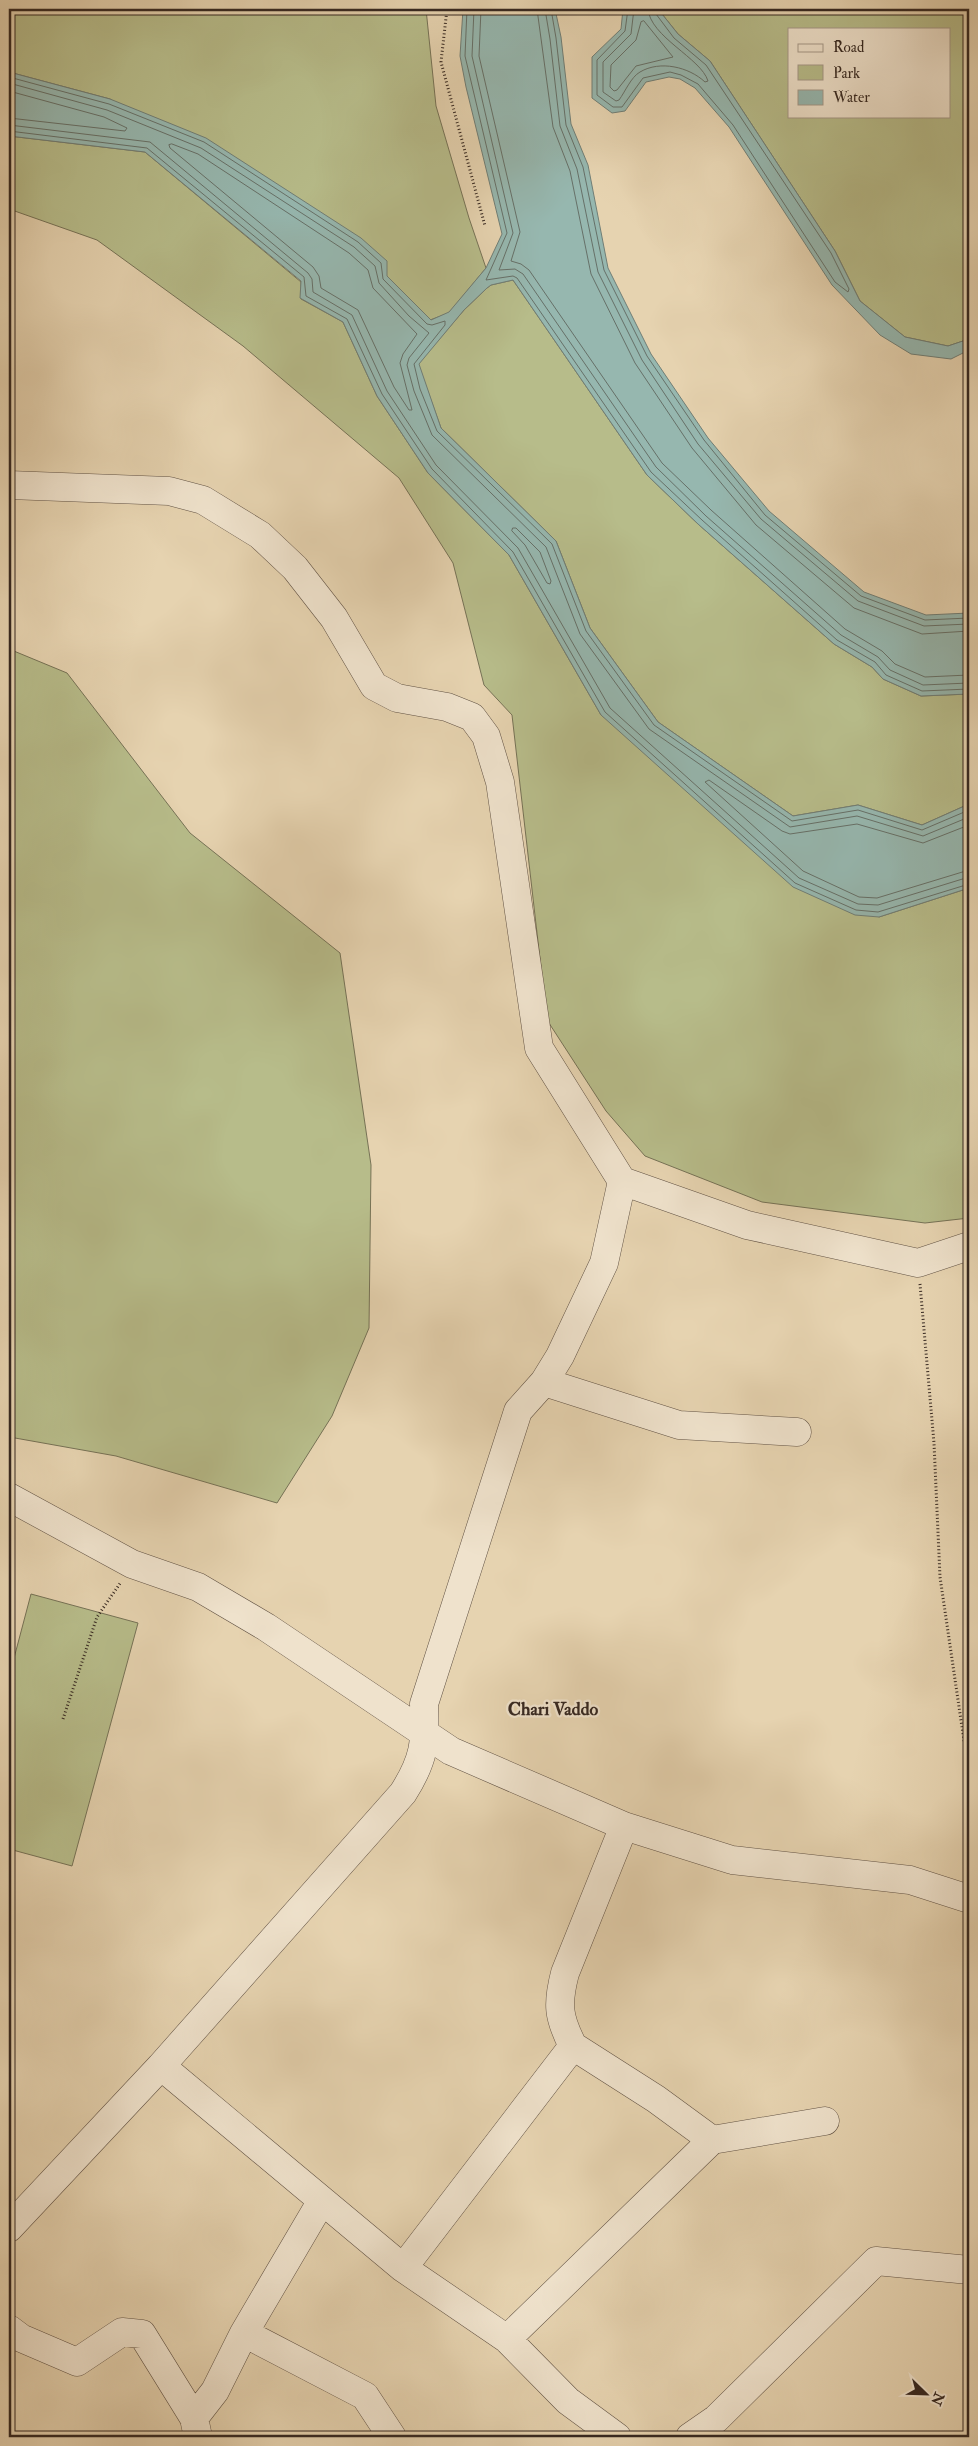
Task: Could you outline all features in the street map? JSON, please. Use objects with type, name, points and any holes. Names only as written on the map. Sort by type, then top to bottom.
[{"type":"street","points":[[9,485],[169,491],[204,500],[260,535],[295,568],[334,618],[374,686],[397,698],[447,707],[472,718],[486,736],[500,782],[539,1048],[622,1181],[747,1225],[918,1263],[969,1246]]},
{"type":"street","points":[[9,2228],[161,2066],[403,1793],[418,1771],[426,1735],[424,1704],[518,1410],[544,1382],[560,1356],[604,1263],[622,1181]]},
{"type":"street","points":[[544,1382],[679,1424],[797,1432]]},
{"type":"street","points":[[9,1497],[132,1564],[198,1587],[266,1627],[451,1751],[624,1826],[732,1860],[910,1880],[969,1899]]},
{"type":"street","points":[[624,1826],[565,1973],[560,1993],[560,2016],[573,2046],[656,2098],[712,2140]]},
{"type":"street","points":[[403,2268],[573,2046]]},
{"type":"street","points":[[161,2066],[321,2202],[403,2268],[507,2339],[568,2400],[617,2437]]},
{"type":"street","points":[[507,2339],[712,2140],[825,2122]]},
{"type":"street","points":[[196,2428],[244,2333],[321,2202]]},
{"type":"street","points":[[690,2437],[716,2419],[876,2261],[969,2270]]},
{"type":"street","points":[[9,2329],[21,2338],[77,2362],[122,2332],[142,2334],[196,2428]]},
{"type":"street","points":[[244,2333],[365,2396],[392,2437]]},
{"type":"path","points":[[447,9],[441,62],[485,226]]},
{"type":"path","points":[[918,1263],[934,1443],[940,1577],[969,1775]]},
{"type":"path","points":[[63,1718],[97,1617],[132,1564]]},
{"type":"green space","points":[[9,9],[426,9],[436,106],[486,268],[449,313],[430,320],[387,276],[110,99],[9,72]]},
{"type":"green space","points":[[658,9],[969,9],[969,339],[948,346],[905,337],[860,301],[835,251],[710,61],[678,34]]},
{"type":"green space","points":[[9,136],[145,152],[301,282],[301,299],[343,322],[377,396],[428,473],[509,555],[601,715],[879,917],[969,888],[969,1218],[925,1223],[762,1202],[645,1156],[606,1111],[547,1020],[512,715],[484,685],[453,563],[399,478],[243,346],[97,240],[9,209]]},
{"type":"green space","points":[[513,280],[647,475],[698,524],[834,644],[872,667],[883,679],[921,696],[969,694],[969,804],[922,825],[858,805],[793,816],[658,722],[590,628],[556,541],[441,428],[418,364],[464,310],[487,288],[491,285]]},
{"type":"green space","points":[[9,649],[67,673],[190,833],[340,953],[371,1165],[369,1328],[332,1416],[277,1503],[116,1456],[15,1438],[9,1434]]},
{"type":"green space","points":[[31,1594],[138,1623],[72,1866],[9,1849],[9,1677]]},
{"type":"water","points":[[463,9],[555,9],[561,37],[571,124],[588,165],[608,268],[651,354],[708,438],[769,511],[864,592],[926,615],[969,613],[969,694],[921,696],[883,679],[872,667],[834,644],[698,524],[647,475],[513,280],[491,285],[487,288],[464,310],[419,364],[441,428],[556,541],[590,628],[658,722],[793,816],[858,805],[922,825],[969,804],[969,888],[879,917],[855,915],[793,887],[601,715],[509,555],[428,473],[377,396],[343,322],[300,298],[301,281],[145,152],[9,136],[9,72],[110,99],[206,138],[361,238],[387,261],[387,276],[431,320],[449,312],[486,268],[502,234],[460,56]]},
{"type":"water","points":[[623,9],[658,9],[678,34],[710,61],[835,251],[860,301],[905,337],[948,346],[969,339],[969,350],[951,359],[911,354],[880,335],[832,285],[729,127],[695,88],[680,79],[669,77],[646,82],[625,111],[612,113],[592,98],[592,57],[621,29]]},
{"type":"district","name":"Chari Vaddo","points":[[553,1709]]}]
